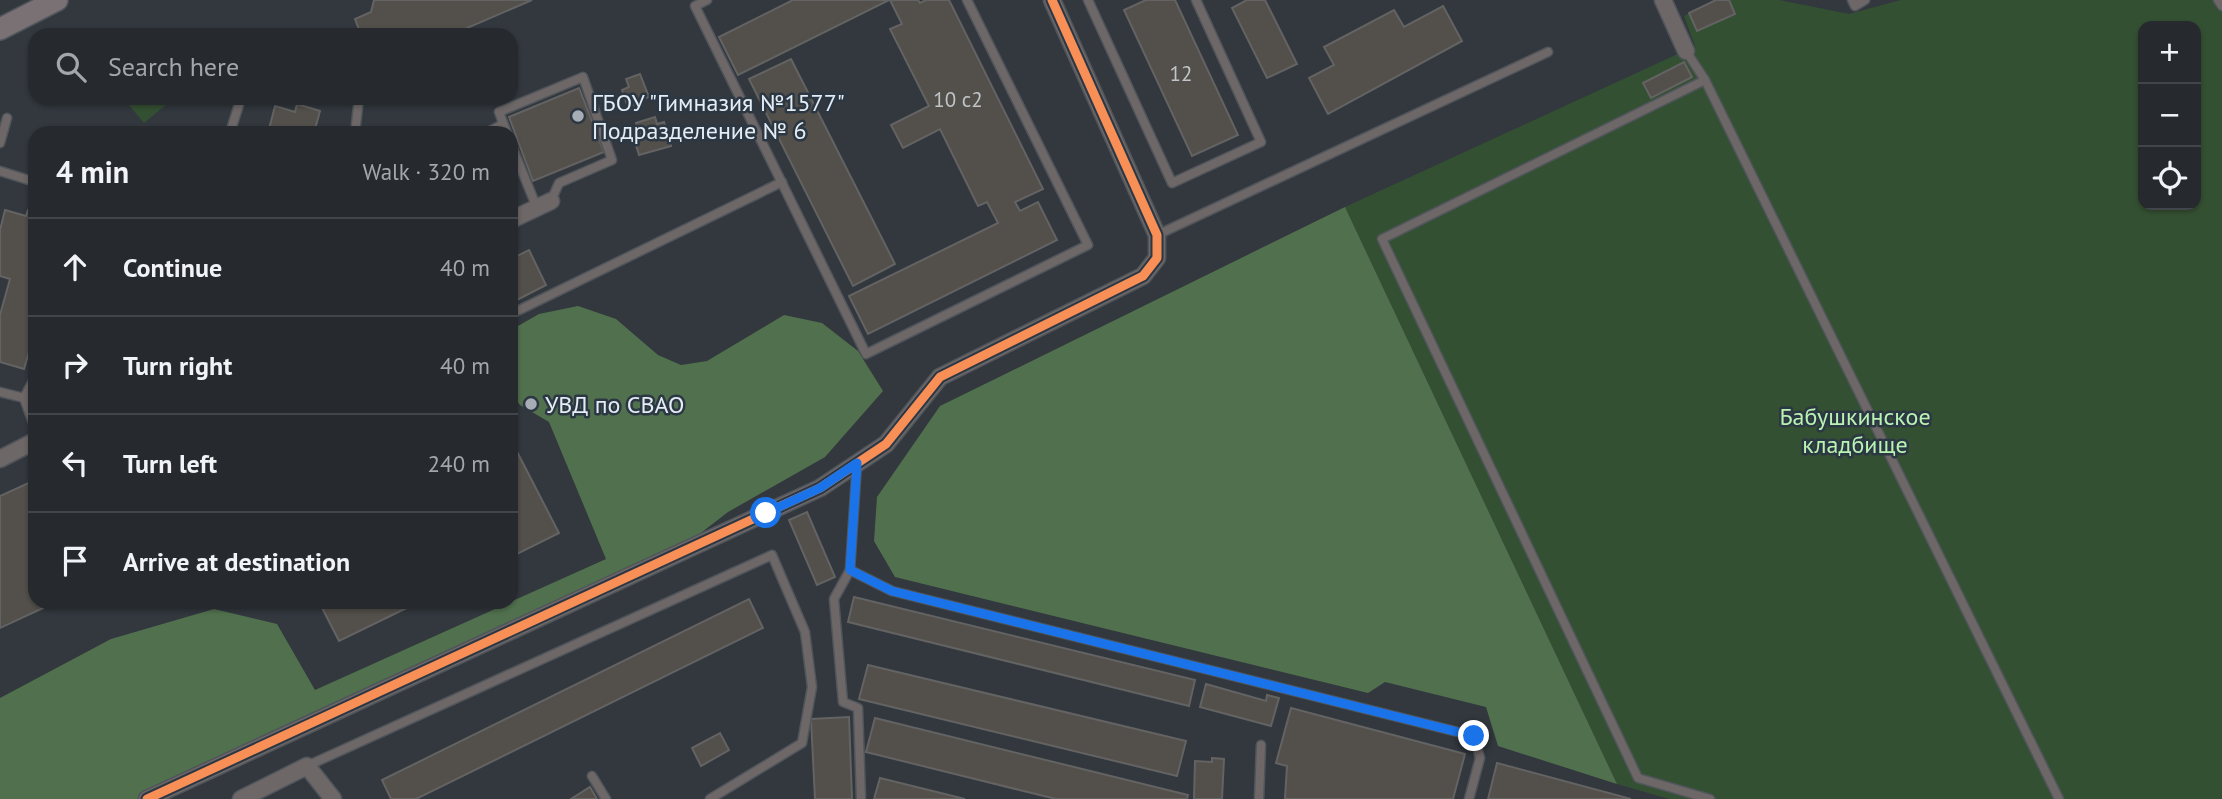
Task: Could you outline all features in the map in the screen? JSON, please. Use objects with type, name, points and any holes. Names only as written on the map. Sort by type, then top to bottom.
[{"type":"street","points":[[0,29],[57,0]]},
{"type":"street","points":[[147,799],[820,488],[886,444],[940,377],[1143,276],[1157,258],[1157,235],[1052,0]]},
{"type":"street","points":[[1663,0],[1686,51]]},
{"type":"street","points":[[518,217],[544,204]]},
{"type":"street","points":[[0,459],[28,445]]},
{"type":"street","points":[[241,799],[307,766],[333,799]]},
{"type":"lane","points":[[707,0],[695,6],[866,354],[1088,245],[967,0]]},
{"type":"lane","points":[[1088,0],[1172,183],[1261,142],[1196,0]]},
{"type":"lane","points":[[1852,0],[1855,6],[1865,0]]},
{"type":"lane","points":[[2218,0],[2222,6]]},
{"type":"lane","points":[[1686,51],[1705,80],[2059,799]]},
{"type":"lane","points":[[1157,235],[1548,52]]},
{"type":"lane","points":[[518,104],[583,77],[612,160],[559,183],[544,204],[518,157]]},
{"type":"lane","points":[[1705,80],[1382,239],[1639,778],[1710,799]]},
{"type":"lane","points":[[232,126],[239,105]]},
{"type":"lane","points":[[356,126],[358,105]]},
{"type":"lane","points":[[504,126],[499,112],[516,105]]},
{"type":"lane","points":[[0,122],[7,118],[0,143]]},
{"type":"lane","points":[[0,171],[28,180]]},
{"type":"lane","points":[[518,311],[782,182]]},
{"type":"lane","points":[[28,390],[24,398],[28,409]]},
{"type":"lane","points":[[0,392],[24,398]]},
{"type":"lane","points":[[857,463],[850,570],[834,599],[843,702],[858,708],[861,799]]},
{"type":"lane","points":[[307,766],[772,555],[806,632],[812,687],[802,743],[710,799]]},
{"type":"lane","points":[[850,570],[892,591],[1474,736],[1480,758],[1469,799]]},
{"type":"lane","points":[[1259,799],[1261,745]]},
{"type":"lane","points":[[592,776],[606,799]]},
{"type":"green space","name":"Бабушкинское кладбище","points":[[1717,0],[1779,0],[1849,14],[1901,0],[2222,0],[2222,799],[1669,799],[1617,784],[1345,207],[1695,46],[1684,16]]},
{"type":"green space","points":[[129,105],[166,105],[144,123]]},
{"type":"green space","points":[[1345,207],[1617,784],[1498,746],[1486,707],[1385,682],[1368,693],[895,577],[874,541],[877,497],[940,406]]},
{"type":"green space","points":[[578,306],[616,319],[658,355],[681,365],[707,361],[784,315],[822,323],[858,351],[883,391],[825,457],[728,512],[684,546],[141,799],[0,799],[0,698],[111,639],[214,609],[277,624],[315,690],[495,609],[518,609],[518,599],[606,559],[549,422],[518,402],[518,326],[539,314]]},
{"type":"building","points":[[374,0],[532,0],[467,28],[358,28],[355,19],[371,12]]},
{"type":"building","points":[[793,0],[889,0],[738,75],[719,37]]},
{"type":"building","points":[[890,0],[918,0],[920,3],[926,0],[949,0],[1043,189],[1015,202],[1020,211],[1038,202],[1057,240],[868,334],[849,296],[998,223],[987,202],[978,206],[940,129],[903,148],[891,125],[929,106],[890,29],[902,24]]},
{"type":"building","points":[[1146,0],[1175,0],[1238,135],[1192,156],[1124,10]]},
{"type":"building","points":[[1247,0],[1265,0],[1297,64],[1267,78],[1232,8]]},
{"type":"building","points":[[1716,0],[1729,0],[1735,14],[1697,31],[1689,13]]},
{"type":"building","points":[[1443,6],[1462,41],[1328,114],[1309,78],[1334,65],[1324,47],[1394,10],[1404,27]]},
{"type":"building","points":[[791,59],[895,264],[853,286],[749,79]]},
{"type":"building","points":[[1684,62],[1692,77],[1651,98],[1643,83]]},
{"type":"building","points":[[640,74],[649,97],[638,101],[639,106],[629,110],[622,90],[629,87],[626,79]]},
{"type":"building","points":[[579,88],[604,152],[533,181],[518,141],[518,126],[512,126],[509,117]]},
{"type":"building","points":[[297,105],[320,111],[316,126],[270,126],[275,106],[295,112]]},
{"type":"building","points":[[655,117],[657,124],[664,122],[671,146],[639,155],[632,132],[638,130],[636,123]]},
{"type":"building","points":[[5,210],[26,216],[28,210],[28,355],[24,369],[0,362],[0,315],[10,279],[0,276],[0,230]]},
{"type":"building","points":[[529,250],[546,285],[518,299],[518,256]]},
{"type":"building","points":[[518,454],[559,533],[518,554]]},
{"type":"building","points":[[28,483],[28,609],[41,609],[0,628],[0,496]]},
{"type":"building","points":[[807,512],[835,577],[817,585],[789,520]]},
{"type":"building","points":[[854,597],[1195,680],[1189,706],[848,622]]},
{"type":"building","points":[[749,599],[763,628],[416,799],[391,799],[382,780]]},
{"type":"building","points":[[323,609],[405,609],[339,641]]},
{"type":"building","points":[[868,665],[1186,741],[1177,776],[859,699]]},
{"type":"building","points":[[1206,684],[1266,701],[1267,695],[1279,698],[1271,726],[1200,707]]},
{"type":"building","points":[[1291,708],[1465,754],[1453,799],[1285,799],[1287,766],[1276,763]]},
{"type":"building","points":[[849,717],[852,799],[815,799],[811,719]]},
{"type":"building","points":[[875,718],[1188,795],[1187,799],[1056,799],[866,752]]},
{"type":"building","points":[[720,733],[729,750],[701,766],[692,748]]},
{"type":"building","points":[[1212,758],[1224,759],[1222,799],[1194,799],[1195,761],[1212,762]]},
{"type":"building","points":[[1497,763],[1631,799],[1488,799]]},
{"type":"building","points":[[880,778],[965,799],[874,799]]},
{"type":"building","points":[[590,787],[597,799],[571,799]]},
{"type":"cycle path","points":[[147,799],[820,488],[886,444],[940,377],[1143,276],[1157,258],[1157,235],[1052,0]]},
{"type":"place","name":"ГБОУ \"Гимназия №1577\" Подразделение № 6","points":[[578,116]]},
{"type":"place","name":"УВД по СВАО","points":[[531,404]]},
{"type":"route","points":[[766,513],[820,488],[857,463],[850,570],[892,591],[1474,736]]}]
